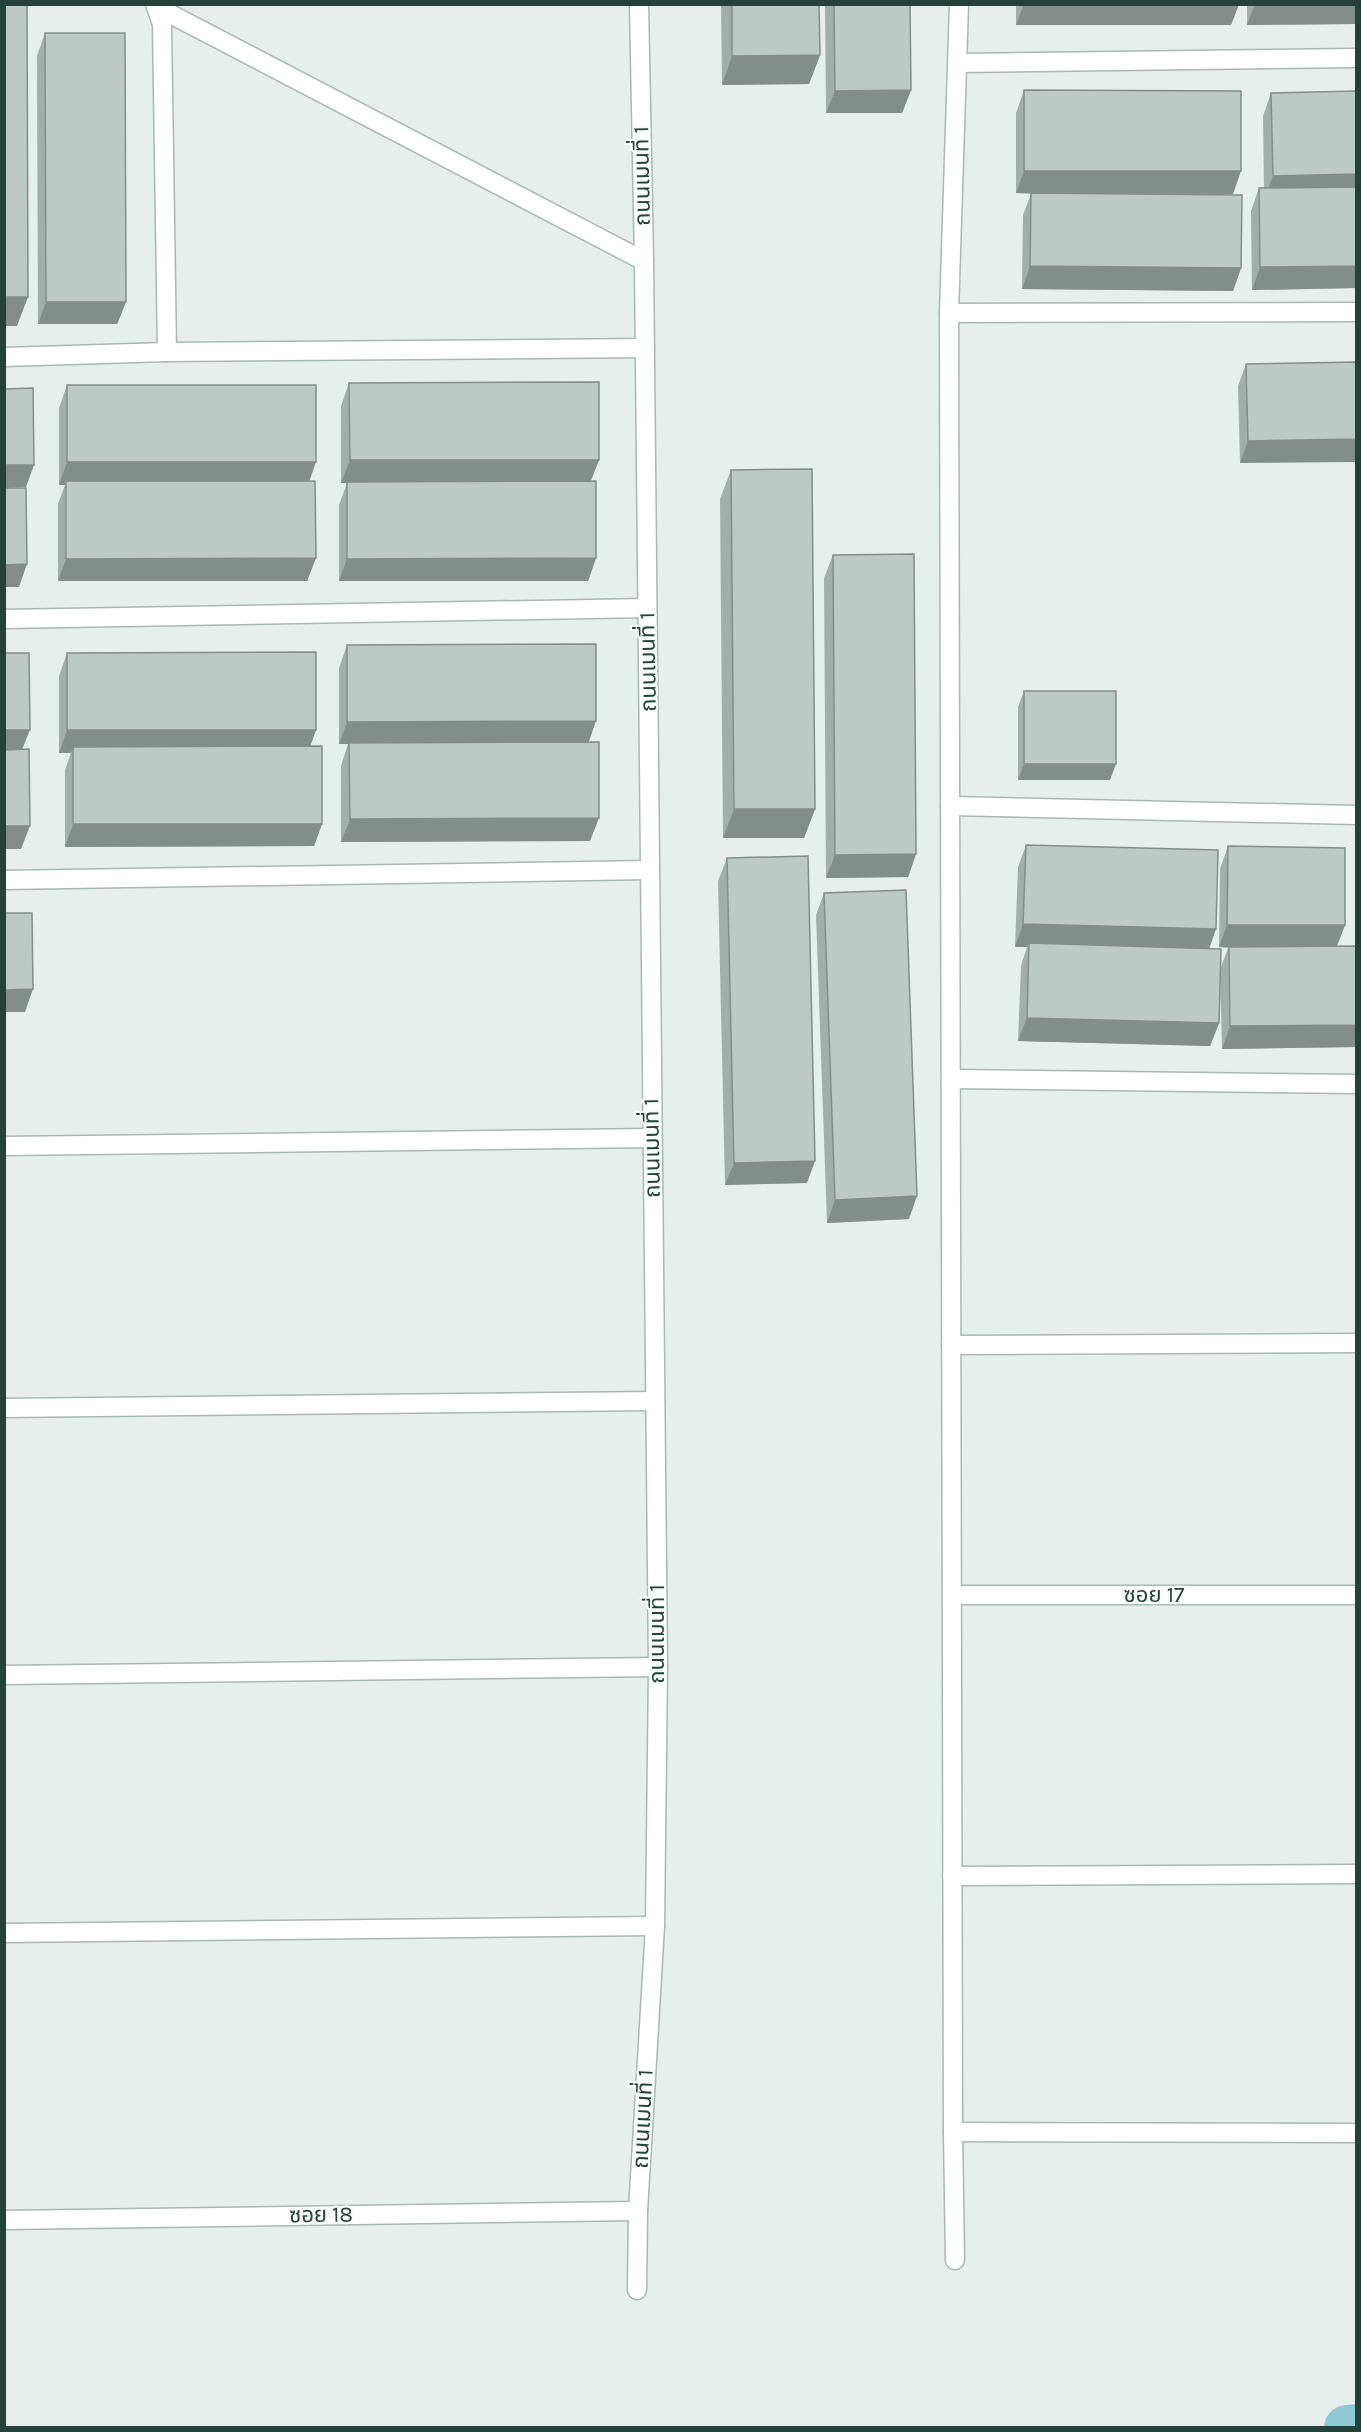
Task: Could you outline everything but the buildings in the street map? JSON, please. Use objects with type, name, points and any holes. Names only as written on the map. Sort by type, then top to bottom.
[{"type":"street","name":"ถนนเมนที่ 1","points":[[637,2290],[638,2211],[655,1926],[658,1666],[645,348],[639,4]]},
{"type":"street","points":[[955,2260],[952,1876],[949,313],[959,4]]},
{"type":"street","points":[[156,6],[644,261]]},
{"type":"street","points":[[156,6],[162,24],[167,352]]},
{"type":"street","points":[[958,63],[1356,57]]},
{"type":"street","points":[[949,313],[1356,312]]},
{"type":"street","points":[[4,357],[167,352],[645,348]]},
{"type":"street","points":[[4,619],[647,608]]},
{"type":"street","points":[[950,806],[1356,815]]},
{"type":"street","points":[[4,879],[650,870]]},
{"type":"street","points":[[951,1079],[1356,1084]]},
{"type":"street","points":[[4,1146],[652,1138]]},
{"type":"street","points":[[951,1345],[1356,1343]]},
{"type":"street","points":[[4,1408],[655,1401]]},
{"type":"street","name":"ซอย 17","points":[[952,1594],[1356,1594]]},
{"type":"street","points":[[4,1675],[658,1666]]},
{"type":"street","points":[[952,1876],[1356,1874]]},
{"type":"street","points":[[4,1933],[655,1926]]},
{"type":"street","points":[[953,2132],[1356,2133]]},
{"type":"street","name":"ซอย 18","points":[[4,2220],[638,2211]]},
{"type":"waterway","points":[[1347,2428],[1356,2427]]}]
